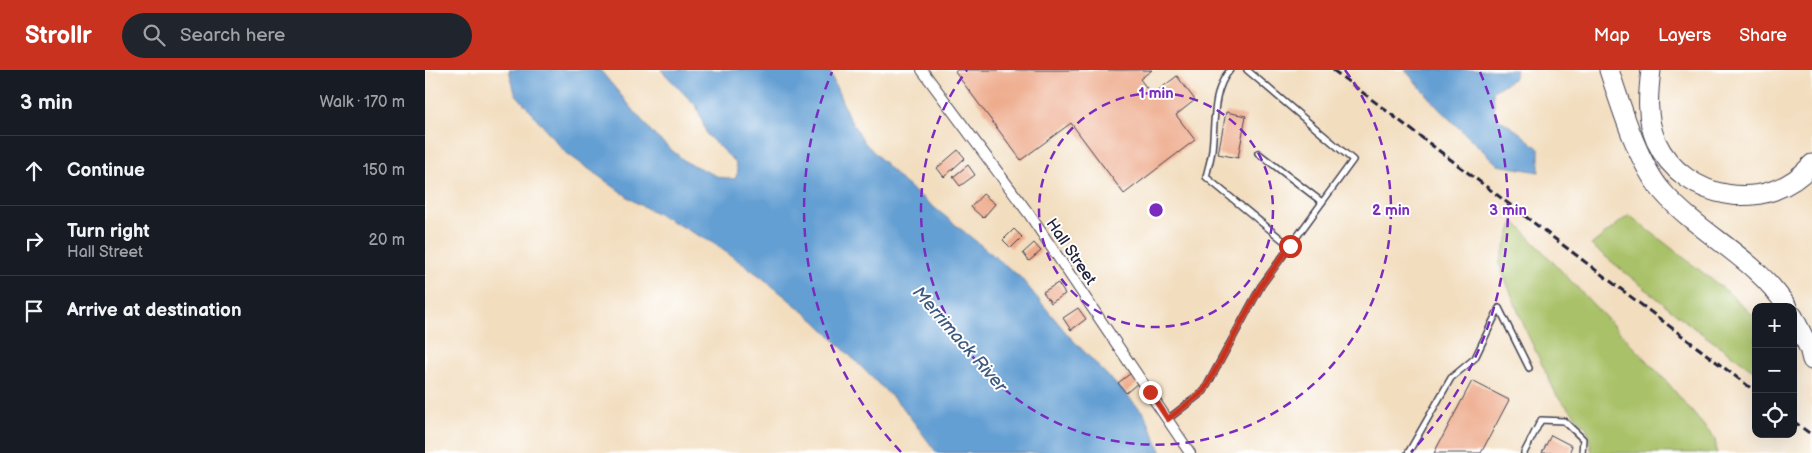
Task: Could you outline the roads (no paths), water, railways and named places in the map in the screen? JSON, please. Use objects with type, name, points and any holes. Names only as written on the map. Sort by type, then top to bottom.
[{"type":"highway","points":[[1609,70],[1627,122],[1645,164],[1661,190],[1683,213],[1755,268],[1778,292],[1785,303]]},
{"type":"highway","points":[[1651,70],[1648,114],[1657,143],[1676,168],[1696,184],[1717,193],[1729,195],[1744,196],[1770,193],[1788,184],[1812,164]]},
{"type":"highway","points":[[1797,324],[1809,348],[1812,360]]},
{"type":"street","name":"Hall Street","points":[[922,70],[1029,214],[1190,453]]},
{"type":"lane","points":[[1230,70],[1222,82],[1218,96],[1212,152],[1206,177],[1290,246]]},
{"type":"lane","points":[[1168,419],[1204,391],[1261,286],[1353,160],[1247,70]]},
{"type":"lane","points":[[1258,153],[1322,202]]},
{"type":"lane","points":[[1409,453],[1451,378],[1475,358],[1499,308],[1529,368]]},
{"type":"lane","points":[[1524,453],[1541,420],[1564,421],[1583,439],[1582,453]]},
{"type":"water","name":"Merrimack River","points":[[509,70],[600,70],[655,136],[686,162],[719,177],[735,179],[738,172],[735,162],[707,135],[697,107],[661,70],[829,70],[849,118],[865,143],[904,183],[1020,277],[1068,335],[1144,413],[1162,453],[937,453],[904,409],[815,321],[760,276],[713,243],[635,202],[565,152],[515,93]]},
{"type":"water","points":[[1405,70],[1516,70],[1513,79],[1493,91],[1495,116],[1539,149],[1539,172],[1498,165],[1438,108]]},
{"type":"railway","points":[[1333,70],[1752,389]]},
{"type":"railway","points":[[1797,424],[1812,435]]}]
